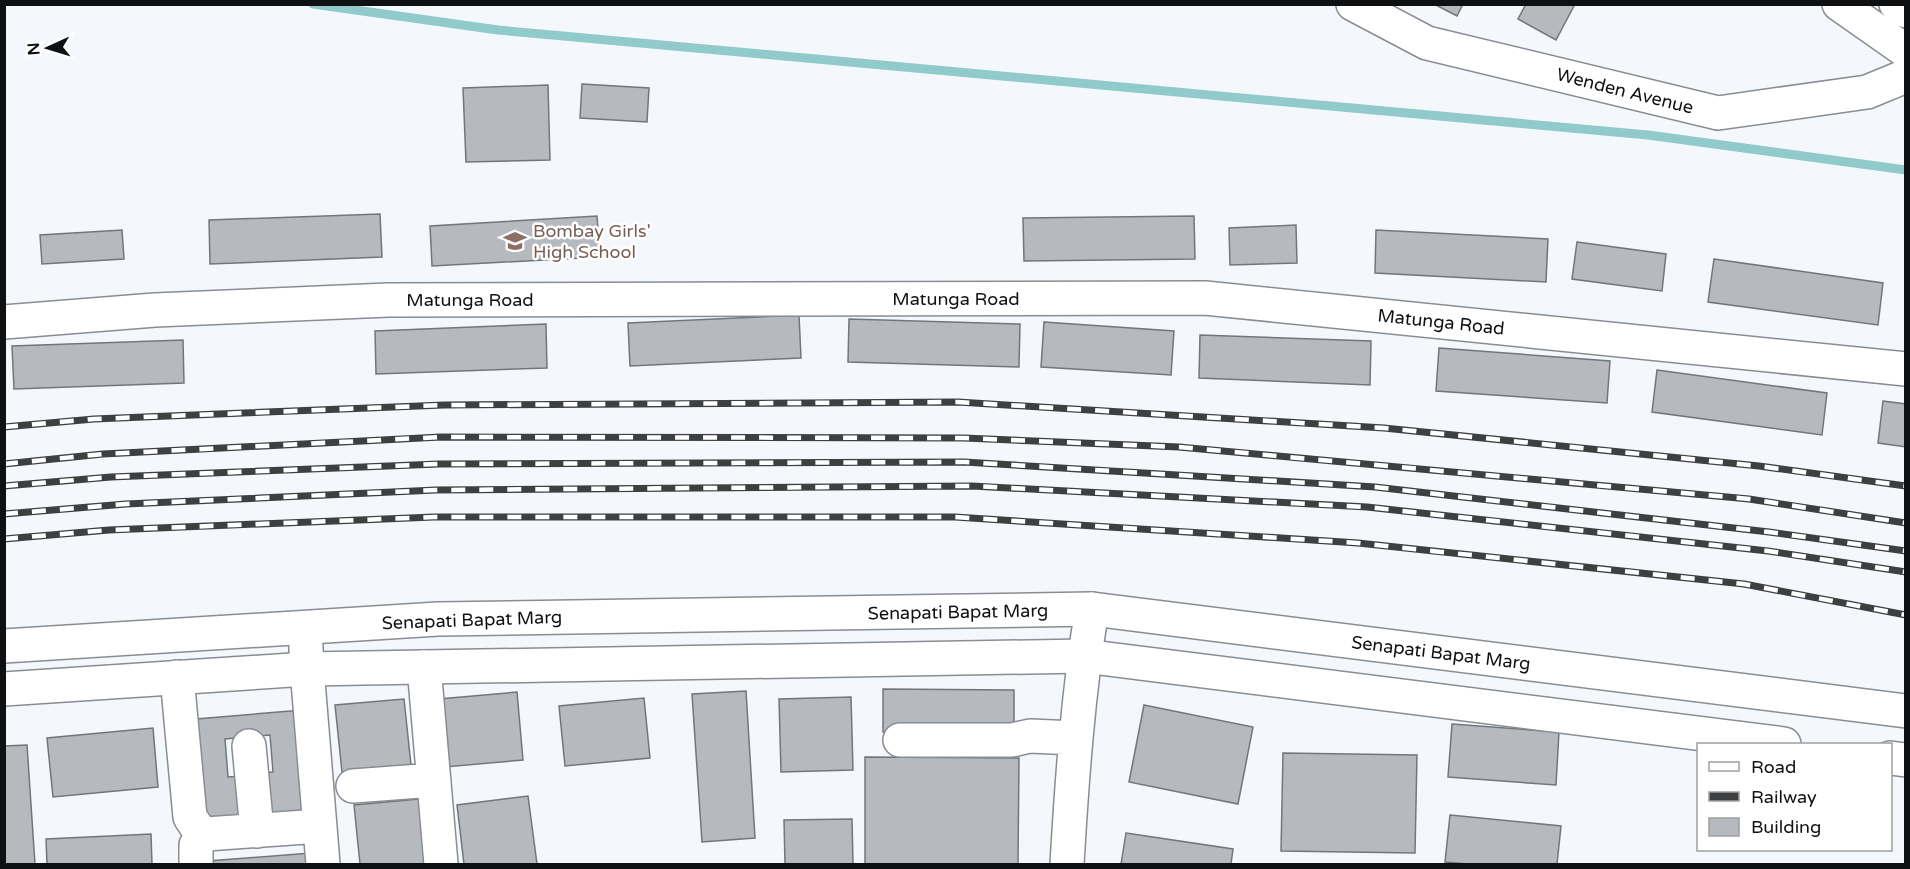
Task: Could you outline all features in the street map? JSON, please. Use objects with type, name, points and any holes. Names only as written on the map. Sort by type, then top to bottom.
[{"type":"main road","name":"Wenden Avenue","points":[[1353,4],[1427,43],[1718,113],[1868,92],[1905,76]]},
{"type":"main road","points":[[1839,4],[1905,51]]},
{"type":"main road","points":[[1896,4],[1905,10]]},
{"type":"main road","name":"Matunga Road","points":[[4,322],[155,310],[388,300],[1205,298],[1905,369]]},
{"type":"main road","points":[[1066,864],[1072,768],[1084,656],[1092,609]]},
{"type":"main road","name":"Senapati Bapat Marg","points":[[4,646],[438,619],[1092,609],[1905,711]]},
{"type":"main road","points":[[815,614],[816,660]]},
{"type":"main road","points":[[528,618],[530,666]]},
{"type":"main road","points":[[305,628],[323,864]]},
{"type":"main road","points":[[4,689],[307,669],[1084,656],[1776,743]]},
{"type":"main road","points":[[424,667],[441,864]]},
{"type":"main road","points":[[177,678],[190,817],[198,829],[201,849],[257,831],[320,826]]},
{"type":"main road","points":[[900,740],[1012,740],[1030,736],[1076,738]]},
{"type":"main road","points":[[249,746],[257,831]]},
{"type":"main road","points":[[353,786],[434,780]]},
{"type":"building","points":[[1434,4],[1463,4],[1457,16]]},
{"type":"building","points":[[1526,4],[1575,4],[1556,40],[1518,19]]},
{"type":"building","points":[[582,84],[649,88],[647,122],[580,118]]},
{"type":"building","points":[[548,85],[550,160],[466,162],[463,88]]},
{"type":"building","points":[[380,214],[382,257],[210,264],[209,220]]},
{"type":"building","name":"Bombay Girls' High School","points":[[597,216],[600,257],[432,266],[430,226]]},
{"type":"building","points":[[1194,216],[1195,259],[1024,261],[1023,218]]},
{"type":"building","points":[[1296,225],[1297,263],[1230,265],[1229,228]]},
{"type":"building","points":[[122,230],[124,259],[42,264],[40,235]]},
{"type":"building","points":[[1376,230],[1548,239],[1546,282],[1375,273]]},
{"type":"building","points":[[1577,242],[1666,254],[1662,291],[1572,279]]},
{"type":"building","points":[[1714,259],[1883,283],[1878,325],[1708,302]]},
{"type":"building","points":[[799,315],[801,358],[630,366],[628,323]]},
{"type":"building","points":[[849,319],[1020,324],[1019,367],[848,362]]},
{"type":"building","points":[[1044,322],[1174,331],[1171,375],[1041,367]]},
{"type":"building","points":[[546,324],[547,368],[376,374],[375,331]]},
{"type":"building","points":[[1200,335],[1371,341],[1370,385],[1199,378]]},
{"type":"building","points":[[183,340],[184,383],[14,389],[12,346]]},
{"type":"building","points":[[1439,348],[1610,361],[1607,403],[1436,391]]},
{"type":"building","points":[[1657,370],[1827,393],[1822,435],[1652,412]]},
{"type":"building","points":[[1883,401],[1906,404],[1906,447],[1878,443]]},
{"type":"building","points":[[883,689],[1014,690],[1014,734],[883,732]]},
{"type":"building","points":[[746,691],[755,838],[702,842],[692,694]]},
{"type":"building","points":[[517,692],[523,760],[445,767],[439,699]]},
{"type":"building","points":[[851,697],[853,770],[781,772],[779,699]]},
{"type":"building","points":[[644,698],[650,758],[565,766],[559,706]]},
{"type":"building","points":[[404,699],[411,765],[342,772],[335,705]]},
{"type":"building","points":[[1144,705],[1253,727],[1238,804],[1129,782]]},
{"type":"building","points":[[302,710],[311,813],[265,818],[261,773],[273,772],[270,735],[225,739],[228,777],[243,776],[246,817],[204,820],[196,719]]},
{"type":"building","points":[[1452,724],[1559,732],[1556,785],[1448,777]]},
{"type":"building","points":[[153,728],[158,787],[53,797],[47,738]]},
{"type":"building","points":[[27,745],[35,864],[4,864],[4,746]]},
{"type":"building","points":[[1283,753],[1417,755],[1415,853],[1281,851]]},
{"type":"building","points":[[865,757],[1019,758],[1018,864],[865,864]]},
{"type":"building","points":[[528,796],[537,864],[464,864],[457,805]]},
{"type":"building","points":[[419,799],[425,864],[360,864],[354,805]]},
{"type":"building","points":[[1450,815],[1561,826],[1557,864],[1445,862]]},
{"type":"building","points":[[852,819],[853,864],[785,864],[784,820]]},
{"type":"building","points":[[1126,833],[1233,849],[1231,864],[1121,864]]},
{"type":"building","points":[[151,834],[152,864],[47,864],[46,839]]},
{"type":"building","points":[[311,853],[312,864],[209,864],[208,861]]},
{"type":"waterway","points":[[313,4],[498,30],[1648,135],[1906,170]]},
{"type":"railway","points":[[4,427],[94,419],[444,405],[958,402],[1384,428],[1759,466],[1906,486]]},
{"type":"railway","points":[[4,464],[103,454],[441,437],[964,438],[1179,447],[1749,499],[1906,523]]},
{"type":"railway","points":[[4,486],[111,477],[439,464],[964,462],[1375,487],[1769,532],[1906,551]]},
{"type":"railway","points":[[4,514],[126,504],[436,490],[972,486],[1367,507],[1768,551],[1906,572]]},
{"type":"railway","points":[[4,539],[109,530],[434,517],[955,517],[1358,543],[1744,584],[1906,615]]},
{"type":"place","name":"Bombay Girls' High School","points":[[515,241]]}]
